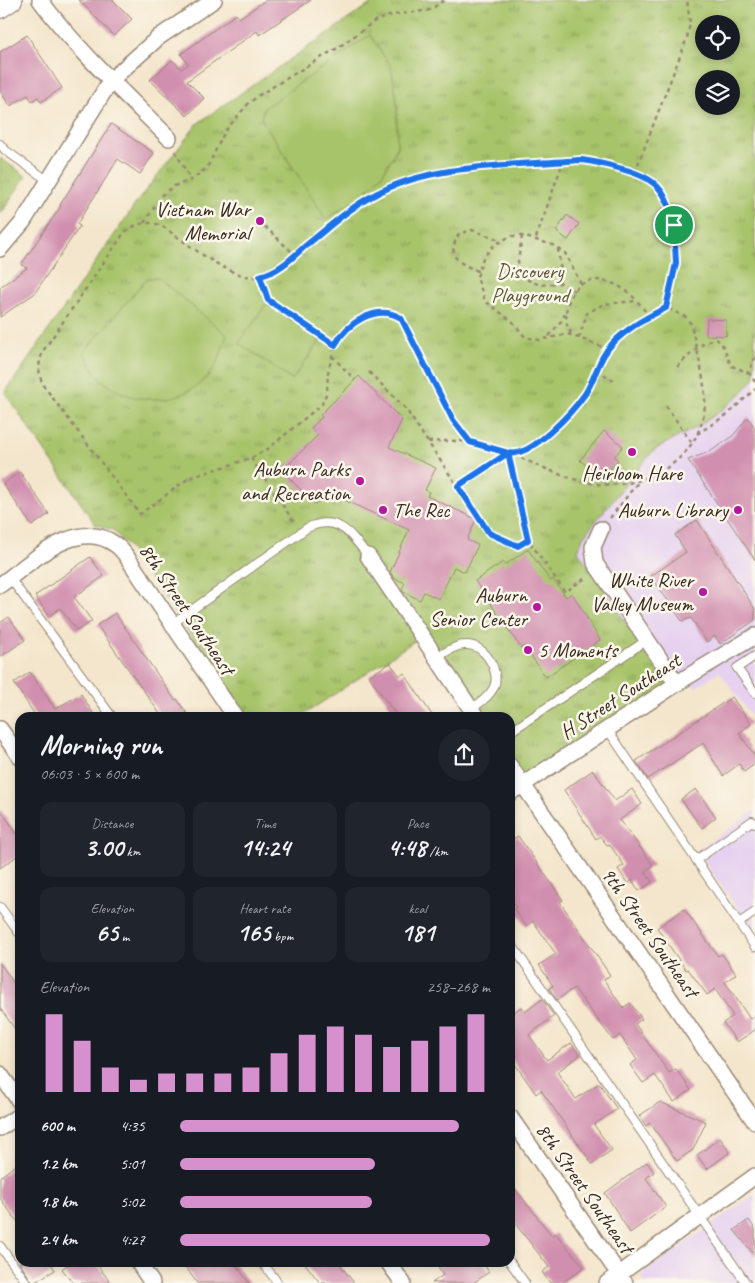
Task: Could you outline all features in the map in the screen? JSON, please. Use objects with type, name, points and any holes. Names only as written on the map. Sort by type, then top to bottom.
[{"type":"main road","points":[[0,8],[12,0]]},
{"type":"street","points":[[40,0],[111,80],[169,138]]},
{"type":"street","points":[[0,248],[18,229],[111,80],[159,37],[214,0]]},
{"type":"street","points":[[601,529],[593,551],[599,569],[677,684]]},
{"type":"street","name":"8th Street Southeast","points":[[5,582],[60,544],[79,536],[95,536],[107,540],[122,551],[232,712]]},
{"type":"street","points":[[368,556],[473,712]]},
{"type":"street","name":"H Street Southeast","points":[[516,789],[677,684],[755,636]]},
{"type":"street","points":[[0,729],[15,750]]},
{"type":"street","name":"9th Street Southeast","points":[[516,789],[755,1122]]},
{"type":"street","points":[[0,1074],[15,1095]]},
{"type":"street","points":[[0,1128],[15,1118]]},
{"type":"street","name":"8th Street Southeast","points":[[515,1125],[617,1280]]},
{"type":"street","points":[[617,1280],[699,1216],[755,1176]]},
{"type":"street","points":[[141,1267],[152,1283]]},
{"type":"street","points":[[392,1267],[403,1283]]},
{"type":"lane","points":[[0,144],[5,150],[47,180]]},
{"type":"lane","points":[[172,624],[301,532],[319,522],[336,524],[346,530],[368,556]]},
{"type":"lane","points":[[5,582],[108,712]]},
{"type":"lane","points":[[515,729],[647,640]]},
{"type":"lane","points":[[437,658],[451,649],[465,644],[474,646],[487,657],[492,665],[496,681],[489,694],[475,712]]},
{"type":"lane","points":[[755,656],[737,668],[755,693]]},
{"type":"lane","points":[[608,730],[755,947]]},
{"type":"lane","points":[[696,860],[752,821],[755,823]]},
{"type":"lane","points":[[0,907],[15,927]]},
{"type":"lane","points":[[739,923],[755,912]]},
{"type":"lane","points":[[515,949],[746,1283]]},
{"type":"lane","points":[[0,1246],[15,1267]]},
{"type":"lane","points":[[15,1267],[27,1283]]},
{"type":"lane","points":[[266,1267],[278,1283]]},
{"type":"lane","points":[[514,1267],[525,1283]]},
{"type":"path","points":[[144,223],[162,194],[174,186],[191,180],[207,168],[225,131],[248,104],[339,48],[375,21],[392,15],[430,10],[444,0]]},
{"type":"path","points":[[635,172],[687,38],[690,23],[687,0]]},
{"type":"path","points":[[169,138],[191,180]]},
{"type":"path","points":[[536,238],[563,161]]},
{"type":"path","points":[[470,442],[453,420],[401,318],[388,313],[374,314],[355,322],[342,332],[332,355],[327,392],[322,404],[269,448],[251,458],[189,478],[140,514],[43,386],[39,374],[39,362],[43,352],[124,233],[132,226],[153,223],[162,226],[221,265],[240,274],[260,276],[279,268],[348,212],[374,195],[400,182],[434,173],[563,161],[596,161],[635,172],[646,176],[662,189],[671,212],[676,263],[666,308]]},
{"type":"path","points":[[259,221],[295,255]]},
{"type":"path","points":[[478,271],[460,263],[454,256],[453,250],[459,234],[472,230],[501,240]]},
{"type":"path","points":[[581,284],[570,258],[558,248],[536,238],[522,236],[511,236],[501,240],[488,252],[478,271],[480,288],[489,305],[513,322],[525,337],[539,340],[557,334],[572,335],[608,349]]},
{"type":"path","points":[[522,236],[518,260],[521,277],[540,285],[559,282],[574,291]]},
{"type":"path","points":[[558,248],[561,273],[559,282]]},
{"type":"path","points":[[260,276],[268,300],[335,345]]},
{"type":"path","points":[[548,337],[562,320],[574,291],[581,284],[602,280],[610,282],[627,291],[650,316]]},
{"type":"path","points":[[579,338],[587,313],[593,309],[604,304],[636,301]]},
{"type":"path","points":[[428,442],[470,442],[509,453],[586,482],[604,484],[639,481],[666,469],[678,460],[692,443],[703,414],[705,395],[691,324],[686,316],[666,308],[634,325],[608,349],[585,394],[560,424],[531,446],[509,453],[458,486]]},
{"type":"path","points":[[566,312],[567,325],[572,335]]},
{"type":"path","points":[[677,367],[710,339],[718,340],[732,366],[749,373],[755,382]]},
{"type":"path","points":[[332,355],[355,380]]},
{"type":"path","points":[[749,373],[755,357]]},
{"type":"path","points":[[598,370],[616,382]]},
{"type":"path","points":[[368,372],[405,408],[489,533],[518,546],[528,540]]},
{"type":"path","points":[[696,435],[728,414],[755,389]]},
{"type":"path","points":[[666,406],[692,443]]},
{"type":"path","points":[[509,453],[528,540],[565,592],[599,569]]},
{"type":"path","points":[[251,458],[301,532]]},
{"type":"path","points":[[620,503],[639,481]]},
{"type":"shaded area","points":[[755,377],[755,721],[719,671],[695,688],[687,677],[670,689],[578,551],[583,537],[652,452],[699,426],[745,391]]},
{"type":"shaded area","points":[[755,810],[755,934],[697,851]]},
{"type":"shaded area","points":[[755,1194],[755,1283],[645,1283],[640,1275]]},
{"type":"green space","name":"Discovery Playground","points":[[376,0],[755,0],[755,377],[737,398],[715,415],[652,452],[583,537],[578,551],[670,689],[523,785],[515,773],[515,712],[474,712],[422,636],[308,712],[244,712],[127,545],[113,530],[95,524],[5,393],[139,199],[198,123]]},
{"type":"green space","points":[[370,35],[391,67],[397,100],[397,148],[382,175],[361,196],[326,219],[261,118],[264,108]]},
{"type":"green space","points":[[0,158],[26,176],[0,215]]},
{"type":"green space","points":[[147,278],[158,278],[227,335],[221,353],[209,375],[194,388],[167,398],[138,398],[124,394],[111,387],[93,369],[84,352]]},
{"type":"green space","points":[[267,303],[320,340],[292,380],[239,343]]},
{"type":"building","points":[[79,0],[113,0],[132,19],[114,36]]},
{"type":"building","points":[[266,0],[311,0],[259,35],[257,31],[187,81],[204,98],[187,116],[150,80],[172,60],[182,69],[188,64],[181,54],[236,14],[239,18]]},
{"type":"building","points":[[27,35],[62,88],[41,102],[38,97],[32,101],[28,95],[10,106],[0,91],[0,52]]},
{"type":"building","points":[[111,124],[154,153],[140,174],[118,159],[77,224],[80,226],[34,294],[0,317],[0,287],[27,268],[21,265],[61,206]]},
{"type":"building","points":[[567,215],[579,224],[568,240],[556,231]]},
{"type":"building","points":[[707,319],[726,320],[726,336],[706,335]]},
{"type":"building","name":"Auburn Parks and Recreation","points":[[359,376],[402,420],[389,447],[436,468],[425,490],[429,492],[427,496],[476,519],[467,540],[478,545],[465,572],[454,567],[439,599],[424,592],[420,600],[404,592],[402,589],[405,583],[394,578],[390,572],[409,530],[327,492],[315,504],[282,471],[318,435],[311,428],[322,417],[320,415]]},
{"type":"building","name":"Auburn Library","points":[[748,417],[755,428],[755,560],[688,460],[711,451],[732,437]]},
{"type":"building","points":[[604,431],[623,446],[614,457],[618,460],[609,470],[606,467],[598,476],[580,460]]},
{"type":"building","points":[[20,472],[49,514],[32,526],[3,484]]},
{"type":"building","name":"White River Valley Museum","points":[[697,520],[755,609],[755,620],[720,644],[715,636],[707,642],[691,618],[682,621],[651,576],[686,552],[675,535]]},
{"type":"building","name":"Auburn Senior Center","points":[[528,549],[550,581],[553,579],[566,597],[572,593],[600,640],[546,677],[524,646],[521,648],[475,581],[503,562],[505,565]]},
{"type":"building","points":[[90,557],[104,576],[74,597],[92,621],[77,631],[60,608],[49,616],[35,596]]},
{"type":"building","points":[[115,613],[175,700],[177,699],[186,712],[159,712],[97,625]]},
{"type":"building","points":[[9,617],[25,640],[0,657],[0,623]]},
{"type":"building","points":[[390,663],[400,676],[404,673],[430,712],[394,712],[369,676]]},
{"type":"building","points":[[30,672],[55,709],[81,694],[92,712],[33,712],[14,683]]},
{"type":"building","points":[[732,697],[751,724],[739,733],[755,756],[755,764],[744,772],[739,764],[723,776],[703,743],[648,779],[636,761]]},
{"type":"building","points":[[593,770],[615,801],[632,789],[642,804],[620,820],[653,865],[645,871],[652,882],[639,891],[632,880],[628,884],[618,869],[624,865],[609,844],[607,845],[600,836],[596,839],[564,790]]},
{"type":"building","points":[[696,789],[716,817],[702,828],[681,799]]},
{"type":"building","points":[[0,809],[15,831],[15,858],[0,868]]},
{"type":"building","points":[[518,836],[563,900],[560,902],[610,975],[604,980],[623,1008],[630,1003],[642,1019],[635,1024],[669,1073],[676,1069],[691,1090],[674,1102],[655,1075],[643,1083],[630,1065],[637,1060],[620,1035],[613,1040],[574,988],[557,1000],[549,988],[553,986],[539,965],[556,954],[533,921],[526,926],[515,910],[515,838]]},
{"type":"building","points":[[684,909],[718,956],[722,954],[736,974],[725,982],[750,1019],[755,1016],[755,1030],[737,1042],[723,1023],[733,1016],[715,989],[707,995],[688,969],[686,970],[657,928]]},
{"type":"building","points":[[0,963],[15,985],[15,1029],[0,1008]]},
{"type":"building","points":[[542,999],[554,1016],[529,1035],[547,1060],[571,1043],[580,1055],[557,1072],[576,1099],[599,1083],[617,1109],[594,1125],[612,1150],[592,1164],[541,1090],[536,1094],[515,1064],[515,1011],[521,1007],[525,1012]]},
{"type":"building","points":[[660,1102],[706,1122],[693,1150],[677,1161],[650,1123],[646,1126],[639,1116]]},
{"type":"building","points":[[720,1138],[730,1152],[707,1169],[697,1155]]},
{"type":"building","points":[[647,1162],[654,1172],[646,1178],[666,1207],[630,1233],[605,1193]]},
{"type":"building","points":[[15,1166],[15,1218],[0,1198],[0,1177]]},
{"type":"building","points":[[515,1188],[552,1236],[555,1233],[584,1267],[562,1283],[550,1283],[542,1272],[549,1267],[515,1223]]},
{"type":"building","points":[[749,1220],[755,1229],[755,1256],[734,1230]]},
{"type":"building","points":[[22,1267],[53,1267],[55,1270],[33,1283]]},
{"type":"building","points":[[65,1267],[99,1267],[111,1283],[73,1283],[62,1269]]},
{"type":"building","points":[[186,1267],[238,1267],[249,1283],[197,1283]]},
{"type":"building","points":[[308,1267],[342,1267],[354,1283],[320,1283]]},
{"type":"building","points":[[437,1267],[486,1267],[489,1272],[473,1283],[432,1283],[443,1275]]},
{"type":"place","name":"Vietnam War Memorial","points":[[260,221]]},
{"type":"place","name":"Heirloom Hare","points":[[632,452]]},
{"type":"place","name":"Auburn Parks and Recreation","points":[[360,481]]},
{"type":"place","name":"The Rec","points":[[383,510]]},
{"type":"place","name":"Auburn Library","points":[[738,510]]},
{"type":"place","name":"White River Valley Museum","points":[[703,592]]},
{"type":"place","name":"Auburn Senior Center","points":[[537,607]]},
{"type":"place","name":"5 Moments","points":[[528,650]]},
{"type":"route","points":[[674,225],[662,189],[646,176],[596,161],[580,160],[434,173],[400,182],[374,195],[348,212],[279,268],[260,276],[264,293],[268,300],[335,345],[342,332],[349,325],[374,314],[388,313],[401,318],[453,420],[470,442],[508,453],[528,540],[518,546],[489,533],[458,486],[508,453],[511,454],[531,446],[551,433],[585,394],[613,343],[634,325],[666,308],[676,263],[674,225]]}]
